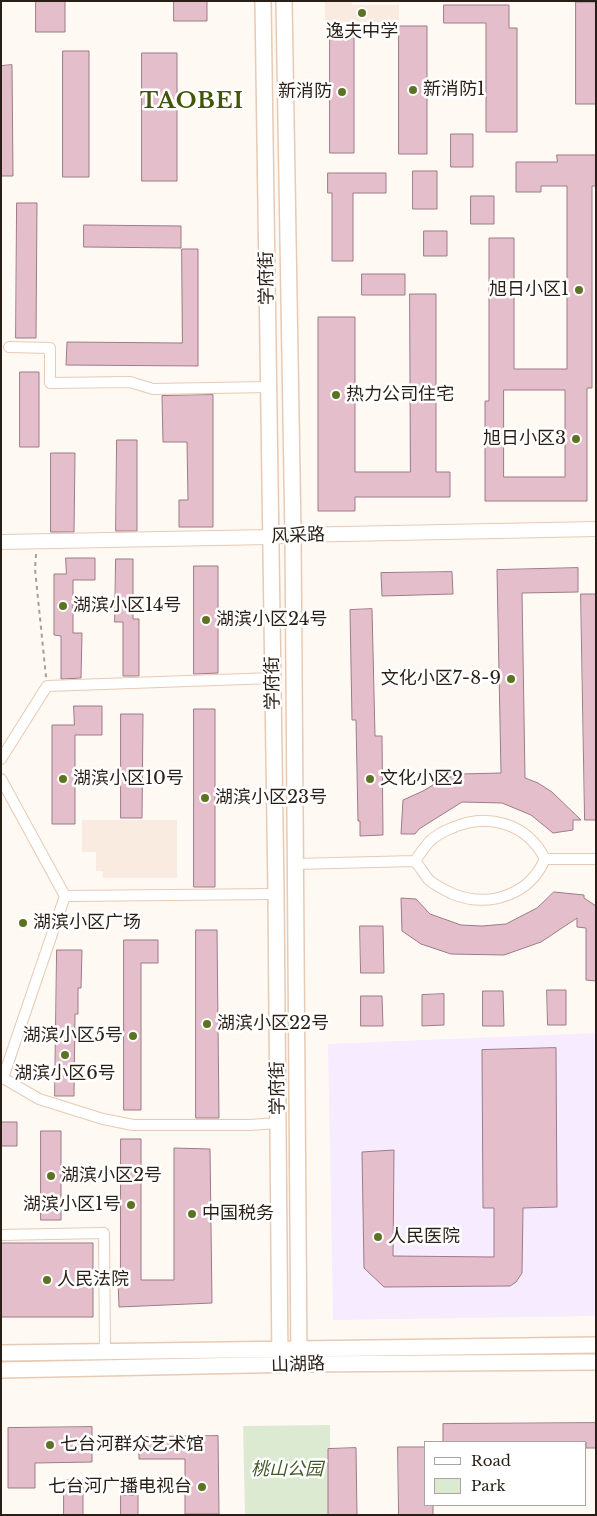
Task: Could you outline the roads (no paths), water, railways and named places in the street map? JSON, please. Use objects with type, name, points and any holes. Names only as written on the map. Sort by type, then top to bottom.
[{"type":"main road","name":"学府街","points":[[263,1],[277,966],[280,1366]]},
{"type":"main road","name":"学府街","points":[[284,1],[293,535],[299,1357]]},
{"type":"main road","name":"风采路","points":[[1,542],[596,530]]},
{"type":"main road","points":[[277,966],[282,972],[287,973],[297,965]]},
{"type":"main road","name":"山湖路","points":[[1,1370],[280,1366],[299,1357],[596,1345]]},
{"type":"main road","name":"山湖路","points":[[1,1353],[279,1350],[299,1357],[596,1362]]},
{"type":"street","points":[[9,347],[50,348],[50,383],[130,382],[153,389],[269,387]]},
{"type":"street","points":[[1,759],[47,686],[273,678]]},
{"type":"street","points":[[1,779],[65,896],[2,1078],[39,1099],[103,1119],[133,1126],[278,1123]]},
{"type":"street","points":[[415,861],[429,842],[443,832],[463,823],[478,820],[496,821],[508,825],[535,844],[545,859]]},
{"type":"street","points":[[545,859],[596,858]]},
{"type":"street","points":[[415,861],[430,880],[444,890],[464,898],[480,901],[498,899],[509,895],[536,875],[545,859]]},
{"type":"street","points":[[295,864],[415,861]]},
{"type":"street","points":[[65,896],[276,894]]},
{"type":"street","points":[[1,1235],[104,1233],[105,1351]]},
{"type":"place","name":"逸夫中学","points":[[362,13]]},
{"type":"place","name":"新消防1","points":[[413,90]]},
{"type":"place","name":"新消防","points":[[342,92]]},
{"type":"place","name":"旭日小区1","points":[[579,290]]},
{"type":"place","name":"热力公司住宅","points":[[336,395]]},
{"type":"place","name":"旭日小区3","points":[[576,439]]},
{"type":"place","name":"湖滨小区14号","points":[[63,606]]},
{"type":"place","name":"湖滨小区24号","points":[[206,620]]},
{"type":"place","name":"文化小区7-8-9","points":[[511,679]]},
{"type":"place","name":"湖滨小区10号","points":[[63,779]]},
{"type":"place","name":"文化小区2","points":[[370,779]]},
{"type":"place","name":"湖滨小区23号","points":[[205,798]]},
{"type":"place","name":"湖滨小区广场","points":[[23,923]]},
{"type":"place","name":"湖滨小区22号","points":[[207,1024]]},
{"type":"place","name":"湖滨小区5号","points":[[133,1036]]},
{"type":"place","name":"湖滨小区6号","points":[[65,1055]]},
{"type":"place","name":"湖滨小区2号","points":[[51,1176]]},
{"type":"place","name":"湖滨小区1号","points":[[131,1205]]},
{"type":"place","name":"中国税务","points":[[192,1214]]},
{"type":"place","name":"人民医院","points":[[378,1237]]},
{"type":"place","name":"人民法院","points":[[47,1280]]},
{"type":"place","name":"七台河群众艺术馆","points":[[50,1445]]},
{"type":"place","name":"七台河广播电视台","points":[[202,1487]]},
{"type":"district","name":"TAOBEI","points":[[192,102]]},
{"type":"park label","name":"桃山公园","points":[[287,1470]]}]
